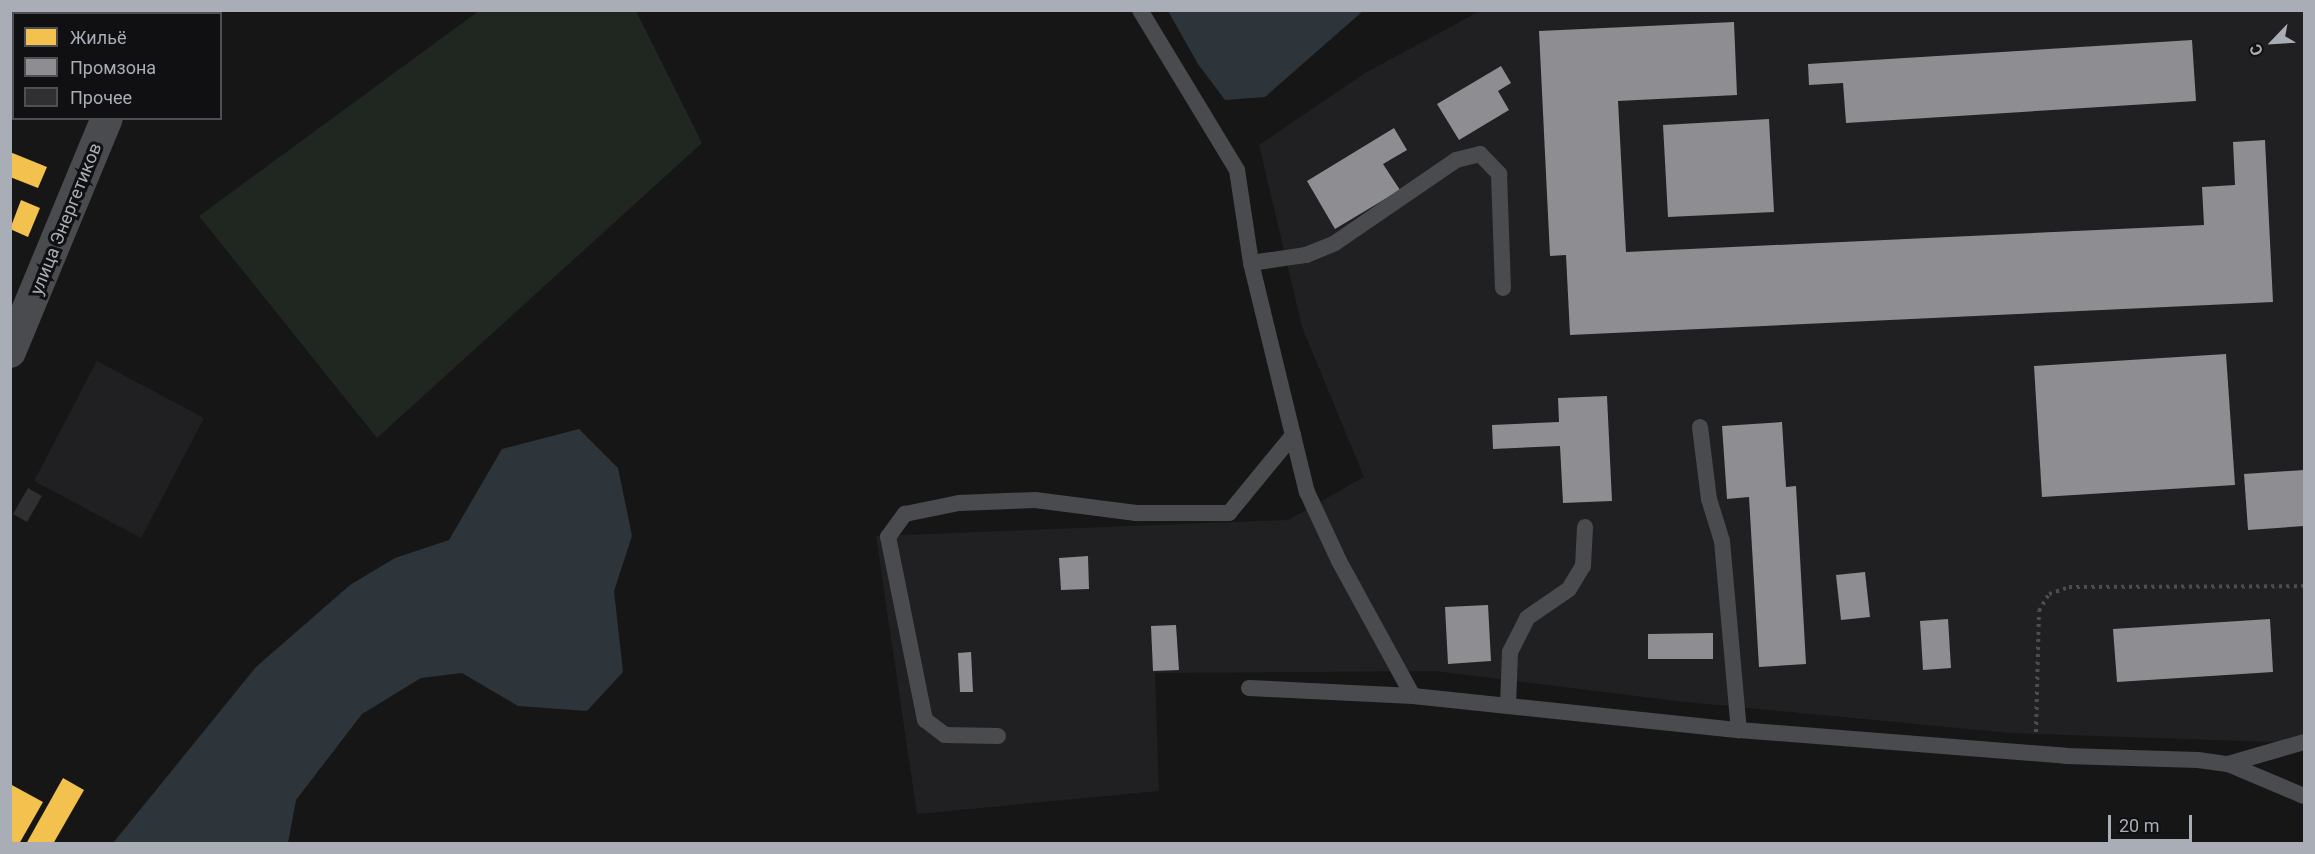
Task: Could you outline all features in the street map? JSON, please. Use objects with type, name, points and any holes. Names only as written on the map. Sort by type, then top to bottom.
[{"type":"street","name":"улица Энергетиков","points":[[10,352],[106,120]]},
{"type":"lane","points":[[1140,10],[1237,170],[1251,263],[1311,502],[1339,561],[1413,696]]},
{"type":"lane","points":[[1251,263],[1306,255],[1335,243],[1456,160],[1480,154],[1499,174],[1503,288]]},
{"type":"lane","points":[[1700,427],[1707,489],[1722,541],[1739,730]]},
{"type":"lane","points":[[998,736],[945,735],[926,720],[888,537],[905,514],[959,503],[1035,500],[1136,513],[1229,513],[1293,435]]},
{"type":"lane","points":[[1508,706],[1510,652],[1527,618],[1569,589],[1583,566],[1585,527]]},
{"type":"lane","points":[[1249,688],[1413,696],[1739,730],[2035,754],[2228,764],[2304,742]]},
{"type":"lane","points":[[2228,764],[2304,796]]},
{"type":"path","points":[[2035,754],[2039,611],[2049,594],[2069,587],[2304,586]]},
{"type":"shaded area","points":[[480,10],[636,11],[702,143],[377,438],[199,216]]},
{"type":"shaded area","points":[[1168,11],[1363,11],[1265,97],[1225,100],[1198,64]]},
{"type":"shaded area","points":[[1480,11],[2304,11],[2304,743],[2010,733],[1685,702],[1434,671],[1155,673],[1159,791],[917,814],[876,536],[1288,520],[1364,477],[1302,327],[1259,145],[1365,73]]},
{"type":"shaded area","points":[[97,361],[204,418],[141,538],[34,481]]},
{"type":"shaded area","points":[[579,429],[618,468],[632,536],[614,591],[623,672],[587,711],[518,706],[462,673],[421,678],[362,714],[296,800],[288,843],[113,843],[256,667],[350,585],[395,558],[449,540],[502,449]]},
{"type":"building: Жильё","points":[[24,10],[67,12],[24,12]]},
{"type":"building: Жильё","points":[[10,152],[47,167],[38,188],[10,177]]},
{"type":"building: Жильё","points":[[21,200],[40,208],[28,237],[10,229]]},
{"type":"building: Жильё","points":[[63,778],[84,790],[53,844],[26,844]]},
{"type":"building: Жильё","points":[[10,784],[43,802],[19,844],[10,841]]},
{"type":"building: Промзона","points":[[1734,22],[1737,95],[1618,101],[1626,252],[2204,225],[2202,187],[2235,185],[2233,142],[2265,140],[2273,302],[1570,335],[1566,255],[1550,256],[1539,31]]},
{"type":"building: Промзона","points":[[2192,40],[2196,101],[1846,123],[1843,83],[1809,85],[1808,64]]},
{"type":"building: Промзона","points":[[1501,66],[1511,83],[1498,91],[1509,110],[1459,140],[1437,104]]},
{"type":"building: Промзона","points":[[1769,119],[1774,212],[1668,217],[1663,125]]},
{"type":"building: Промзона","points":[[1394,128],[1407,150],[1383,164],[1400,190],[1335,229],[1307,181]]},
{"type":"building: Промзона","points":[[2226,354],[2235,485],[2042,497],[2034,366]]},
{"type":"building: Промзона","points":[[1607,396],[1612,501],[1563,503],[1560,446],[1493,449],[1492,425],[1559,422],[1558,398]]},
{"type":"building: Промзона","points":[[1782,422],[1786,487],[1796,486],[1806,664],[1759,667],[1749,497],[1727,499],[1722,426]]},
{"type":"building: Промзона","points":[[2304,470],[2304,526],[2248,530],[2244,474]]},
{"type":"building: Промзона","points":[[1088,556],[1089,589],[1061,590],[1059,558]]},
{"type":"building: Промзона","points":[[1865,572],[1870,617],[1841,620],[1836,575]]},
{"type":"building: Промзона","points":[[1488,605],[1491,661],[1448,664],[1445,607]]},
{"type":"building: Промзона","points":[[1948,619],[1951,668],[1923,670],[1920,621]]},
{"type":"building: Промзона","points":[[2270,619],[2273,672],[2117,682],[2113,629]]},
{"type":"building: Промзона","points":[[1176,625],[1179,670],[1153,671],[1151,626]]},
{"type":"building: Промзона","points":[[1713,633],[1713,659],[1648,659],[1648,634]]},
{"type":"building: Промзона","points":[[971,652],[973,692],[960,692],[958,653]]},
{"type":"building: Прочее","points":[[28,488],[42,496],[27,522],[13,514]]}]
